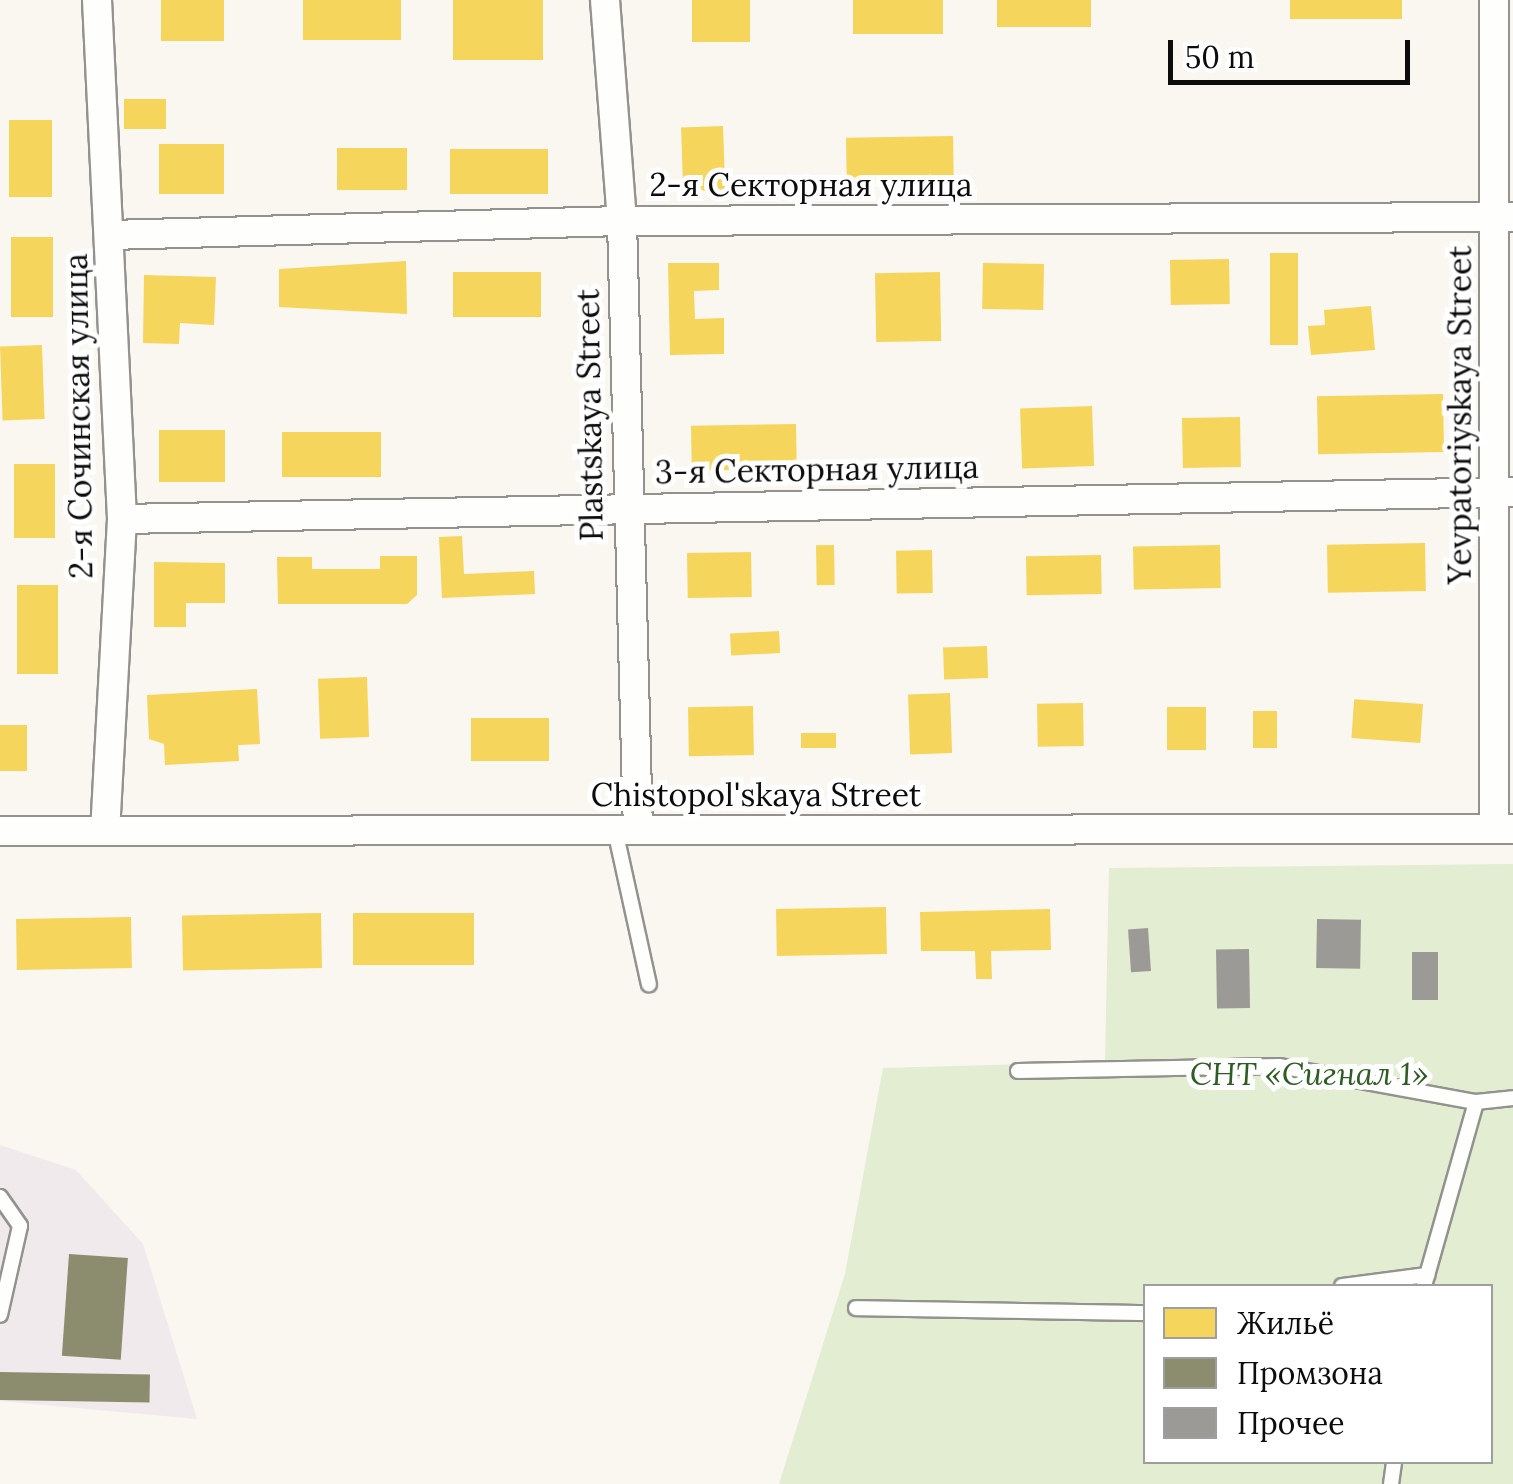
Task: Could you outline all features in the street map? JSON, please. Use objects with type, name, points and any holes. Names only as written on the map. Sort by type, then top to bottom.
[{"type":"street","name":"2-я Сочинская улица","points":[[97,0],[122,519],[105,830]]},
{"type":"street","name":"Plastskaya Street","points":[[606,0],[622,220],[626,830]]},
{"type":"street","name":"Yevpatoriyskaya Street","points":[[1494,0],[1504,217],[1504,829]]},
{"type":"street","name":"2-я Секторная улица","points":[[110,235],[622,220],[1504,217]]},
{"type":"street","name":"3-я Секторная улица","points":[[122,519],[1504,492]]},
{"type":"street","name":"Chistopol'skaya Street","points":[[0,831],[1504,829]]},
{"type":"lane","points":[[626,830],[648,984]]},
{"type":"lane","points":[[1018,1071],[1279,1066],[1476,1102],[1513,1098]]},
{"type":"lane","points":[[1375,1284],[1425,1281],[1476,1102]]},
{"type":"lane","points":[[0,1197],[20,1226],[0,1315]]},
{"type":"lane","points":[[856,1308],[1143,1313]]},
{"type":"shaded area","points":[[0,1145],[76,1170],[143,1244],[197,1419],[0,1401]]},
{"type":"green space","name":"СНТ «Сигнал 1»","points":[[1513,864],[1513,1484],[779,1484],[845,1274],[883,1068],[1105,1062],[1109,868]]},
{"type":"building: Жильё","points":[[161,0],[224,0],[224,41],[161,41]]},
{"type":"building: Жильё","points":[[303,0],[401,0],[401,40],[303,40]]},
{"type":"building: Жильё","points":[[453,0],[543,0],[543,60],[453,60]]},
{"type":"building: Жильё","points":[[692,0],[750,0],[750,42],[692,42]]},
{"type":"building: Жильё","points":[[853,0],[943,0],[943,34],[853,34]]},
{"type":"building: Жильё","points":[[997,0],[1091,0],[1091,27],[997,27]]},
{"type":"building: Жильё","points":[[1290,0],[1402,0],[1402,19],[1290,19]]},
{"type":"building: Жильё","points":[[124,99],[166,99],[166,129],[124,129]]},
{"type":"building: Жильё","points":[[9,120],[52,120],[52,197],[9,197]]},
{"type":"building: Жильё","points":[[723,126],[725,190],[683,191],[681,127]]},
{"type":"building: Жильё","points":[[953,136],[954,184],[847,186],[846,138]]},
{"type":"building: Жильё","points":[[159,144],[224,144],[224,194],[159,194]]},
{"type":"building: Жильё","points":[[337,148],[407,148],[407,190],[337,190]]},
{"type":"building: Жильё","points":[[450,149],[548,149],[548,194],[450,194]]},
{"type":"building: Жильё","points":[[11,237],[53,237],[53,317],[11,317]]},
{"type":"building: Жильё","points":[[1270,253],[1298,253],[1298,345],[1270,345]]},
{"type":"building: Жильё","points":[[1229,259],[1230,304],[1171,305],[1170,260]]},
{"type":"building: Жильё","points":[[406,261],[407,314],[279,307],[279,269]]},
{"type":"building: Жильё","points":[[668,263],[719,263],[719,290],[694,291],[695,319],[724,318],[724,354],[670,355]]},
{"type":"building: Жильё","points":[[983,263],[1044,264],[1043,310],[982,309]]},
{"type":"building: Жильё","points":[[453,272],[541,272],[541,317],[453,317]]},
{"type":"building: Жильё","points":[[940,272],[941,341],[876,342],[875,273]]},
{"type":"building: Жильё","points":[[144,275],[216,277],[214,325],[180,323],[179,344],[143,343]]},
{"type":"building: Жильё","points":[[1371,306],[1375,350],[1311,355],[1308,326],[1325,325],[1324,310]]},
{"type":"building: Жильё","points":[[42,345],[45,419],[3,420],[0,346]]},
{"type":"building: Жильё","points":[[1443,394],[1444,452],[1318,454],[1317,396]]},
{"type":"building: Жильё","points":[[1092,406],[1094,466],[1022,468],[1020,409]]},
{"type":"building: Жильё","points":[[1240,417],[1241,467],[1183,468],[1182,418]]},
{"type":"building: Жильё","points":[[796,424],[797,469],[692,471],[691,426]]},
{"type":"building: Жильё","points":[[159,430],[225,430],[225,482],[159,482]]},
{"type":"building: Жильё","points":[[282,432],[381,432],[381,477],[282,477]]},
{"type":"building: Жильё","points":[[14,464],[55,464],[55,538],[14,538]]},
{"type":"building: Жильё","points":[[462,536],[464,574],[534,571],[535,594],[442,598],[439,537]]},
{"type":"building: Жильё","points":[[1425,543],[1426,591],[1328,593],[1327,545]]},
{"type":"building: Жильё","points":[[816,545],[834,545],[835,585],[817,585]]},
{"type":"building: Жильё","points":[[1220,545],[1221,588],[1134,590],[1133,547]]},
{"type":"building: Жильё","points":[[932,550],[933,593],[897,594],[896,551]]},
{"type":"building: Жильё","points":[[751,552],[752,597],[688,598],[687,553]]},
{"type":"building: Жильё","points":[[1101,555],[1102,594],[1027,595],[1026,556]]},
{"type":"building: Жильё","points":[[380,556],[417,556],[417,595],[407,604],[278,604],[277,557],[312,557],[312,569],[380,569]]},
{"type":"building: Жильё","points":[[154,562],[225,563],[225,603],[186,603],[186,627],[154,627]]},
{"type":"building: Жильё","points":[[17,585],[58,585],[58,674],[17,674]]},
{"type":"building: Жильё","points":[[779,631],[780,653],[731,656],[730,634]]},
{"type":"building: Жильё","points":[[987,646],[988,678],[944,680],[943,648]]},
{"type":"building: Жильё","points":[[367,677],[369,737],[320,739],[318,679]]},
{"type":"building: Жильё","points":[[257,689],[260,744],[238,745],[239,761],[165,765],[164,744],[149,739],[147,695]]},
{"type":"building: Жильё","points":[[950,693],[952,753],[910,754],[908,694]]},
{"type":"building: Жильё","points":[[1354,699],[1423,704],[1420,743],[1351,738]]},
{"type":"building: Жильё","points":[[1083,703],[1084,746],[1038,747],[1037,704]]},
{"type":"building: Жильё","points":[[753,706],[754,755],[689,756],[688,707]]},
{"type":"building: Жильё","points":[[1167,707],[1206,707],[1206,750],[1167,750]]},
{"type":"building: Жильё","points":[[1253,711],[1277,711],[1277,748],[1253,748]]},
{"type":"building: Жильё","points":[[471,718],[549,718],[549,761],[471,761]]},
{"type":"building: Жильё","points":[[0,725],[27,725],[27,771],[0,771]]},
{"type":"building: Жильё","points":[[801,733],[836,733],[836,748],[801,748]]},
{"type":"building: Жильё","points":[[886,907],[887,954],[777,956],[776,909]]},
{"type":"building: Жильё","points":[[1050,909],[1051,950],[991,951],[992,979],[976,979],[975,951],[921,951],[920,912]]},
{"type":"building: Жильё","points":[[321,913],[322,968],[183,970],[182,915]]},
{"type":"building: Жильё","points":[[353,913],[474,913],[474,965],[353,965]]},
{"type":"building: Жильё","points":[[131,917],[132,968],[17,970],[16,919]]},
{"type":"building: Промзона","points":[[69,1254],[128,1258],[121,1360],[62,1356]]},
{"type":"building: Промзона","points":[[0,1372],[150,1375],[149,1403],[0,1400]]},
{"type":"building: Прочее","points":[[1317,919],[1361,920],[1360,969],[1316,968]]},
{"type":"building: Прочее","points":[[1148,928],[1151,971],[1131,972],[1128,929]]},
{"type":"building: Прочее","points":[[1249,949],[1250,1008],[1217,1009],[1216,950]]},
{"type":"building: Прочее","points":[[1412,952],[1438,952],[1438,1000],[1412,1000]]}]
